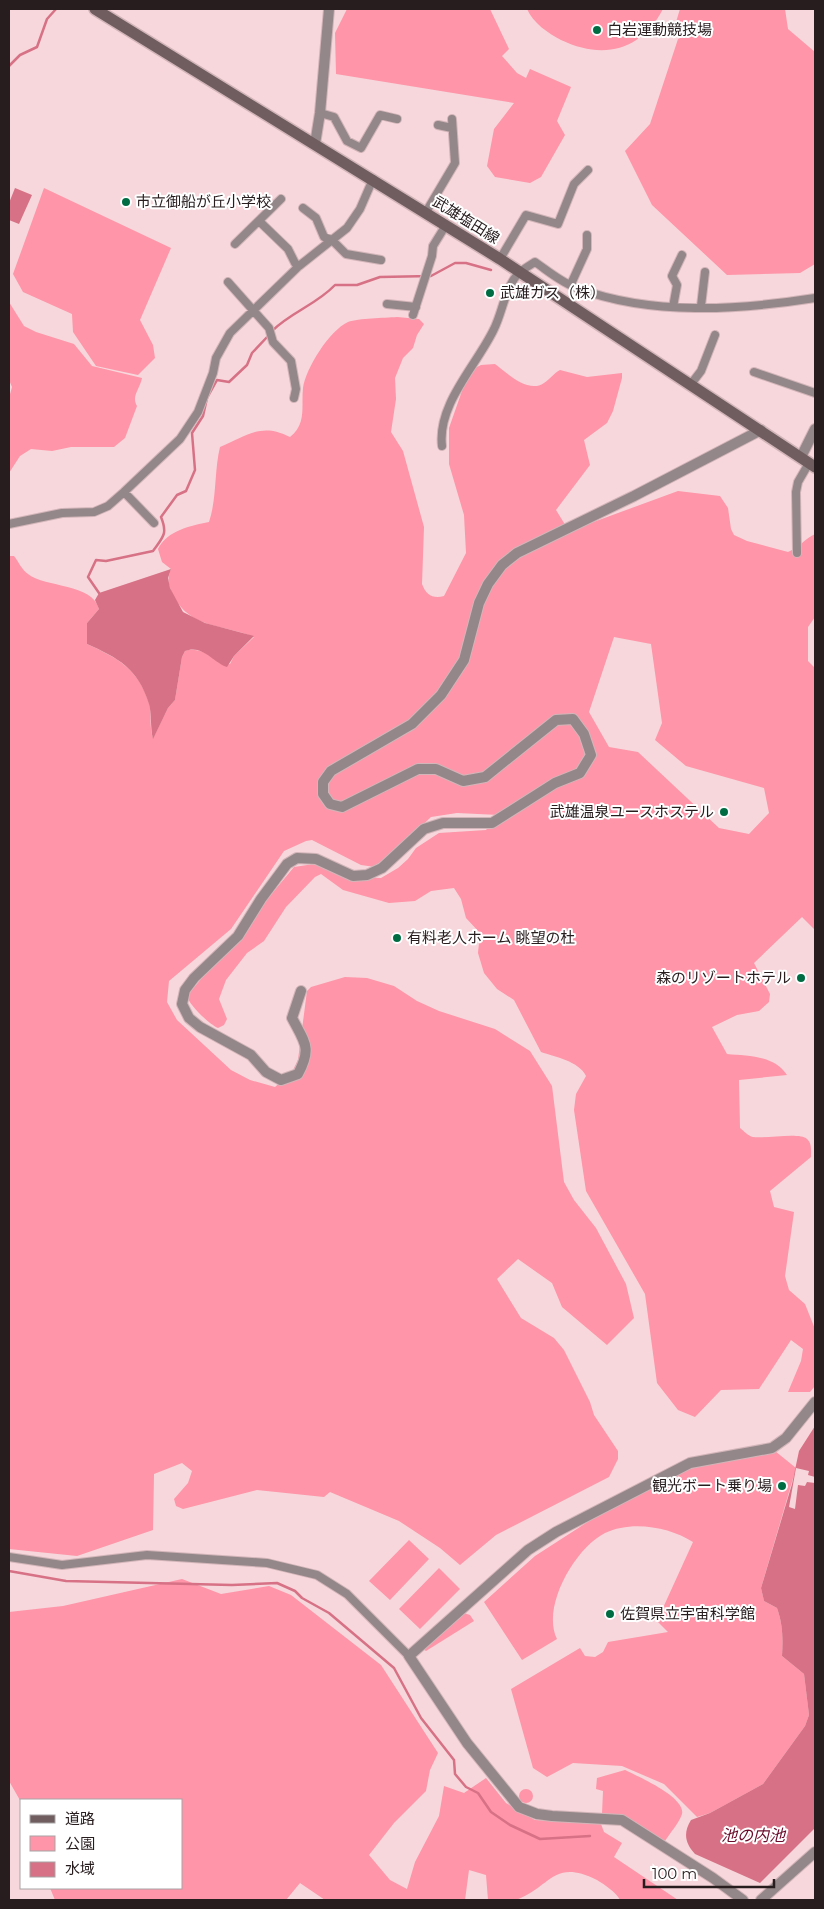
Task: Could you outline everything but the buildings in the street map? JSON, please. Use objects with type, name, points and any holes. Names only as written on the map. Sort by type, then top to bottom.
[{"type":"main road","name":"武雄塩田線","points":[[95,9],[500,259],[808,462]]},
{"type":"street","points":[[315,144],[320,113],[330,9]]},
{"type":"street","points":[[320,113],[334,117],[347,141],[360,148],[380,115],[397,119]]},
{"type":"street","points":[[426,212],[455,163],[452,123],[438,125]]},
{"type":"street","points":[[500,259],[526,215],[558,224],[574,184],[588,170]]},
{"type":"street","points":[[9,524],[62,513],[94,512],[108,506],[124,492],[180,439],[198,412],[223,343],[299,266],[354,220],[373,180]]},
{"type":"street","points":[[235,244],[281,199]]},
{"type":"street","points":[[303,208],[316,218],[324,237],[332,240],[346,254],[381,260]]},
{"type":"street","points":[[259,221],[288,249],[295,263],[299,266]]},
{"type":"street","points":[[413,315],[426,276],[433,246],[446,226]]},
{"type":"street","points":[[571,284],[587,249],[588,235]]},
{"type":"street","points":[[673,307],[677,285],[672,276],[682,256]]},
{"type":"street","points":[[442,446],[441,434],[451,402],[495,328],[513,281],[520,272],[535,262],[576,288],[653,307],[767,305],[815,298]]},
{"type":"street","points":[[701,306],[705,272]]},
{"type":"street","points":[[228,282],[270,332],[273,342],[291,361],[296,389],[294,398]]},
{"type":"street","points":[[387,304],[416,307]]},
{"type":"street","points":[[691,384],[700,371],[715,335]]},
{"type":"street","points":[[754,372],[815,394]]},
{"type":"street","points":[[797,553],[796,492],[798,482],[808,462],[815,429]]},
{"type":"street","points":[[301,991],[292,1018],[306,1044],[307,1058],[298,1074],[281,1080],[266,1072],[251,1055],[200,1027],[189,1018],[182,1004],[185,990],[189,984],[238,936],[261,899],[287,864],[297,858],[316,858],[353,876],[367,875],[382,868],[424,829],[443,823],[492,823],[555,783],[580,773],[591,754],[584,734],[573,719],[556,720],[485,777],[463,781],[436,769],[418,769],[342,806],[330,804],[323,794],[323,782],[331,771],[412,724],[441,695],[464,660],[479,603],[488,584],[502,565],[517,553],[634,496],[762,430]]},
{"type":"street","points":[[124,492],[154,522]]},
{"type":"street","points":[[409,1656],[528,1550],[556,1532],[690,1463],[772,1448],[786,1438],[815,1402]]},
{"type":"street","points":[[9,1558],[62,1565],[147,1555],[267,1563],[317,1575],[347,1594],[409,1656],[467,1743],[519,1807],[544,1815],[622,1820],[713,1878],[743,1900]]},
{"type":"street","points":[[761,1900],[815,1852]]},
{"type":"green space","points":[[347,9],[490,9],[509,49],[502,56],[517,73],[526,78],[530,69],[571,87],[557,121],[565,135],[541,177],[530,183],[495,177],[487,166],[494,129],[514,103],[336,74],[335,33]]},
{"type":"green space","name":"白岩運動競技場","points":[[527,9],[663,9],[644,34],[632,43],[620,48],[592,50],[561,40],[546,31],[537,23]]},
{"type":"green space","points":[[680,9],[785,9],[788,29],[815,52],[815,264],[800,273],[727,275],[652,205],[625,151],[650,124],[678,39],[693,32],[676,22]]},
{"type":"green space","points":[[44,188],[171,248],[140,320],[153,345],[155,358],[138,375],[96,366],[73,332],[72,314],[23,292],[13,274]]},
{"type":"green space","points":[[9,302],[24,326],[36,332],[74,344],[92,366],[142,378],[135,396],[137,406],[125,438],[114,447],[71,447],[52,451],[31,449],[20,456],[9,473],[9,398],[12,387],[9,380]]},
{"type":"green space","points":[[397,317],[419,319],[424,324],[417,335],[413,348],[403,358],[395,378],[396,399],[391,432],[403,451],[424,527],[422,584],[430,595],[436,597],[444,596],[466,553],[464,515],[449,464],[449,428],[469,371],[481,365],[495,364],[518,381],[531,386],[538,386],[544,383],[560,370],[587,377],[622,373],[613,411],[607,423],[584,440],[590,465],[556,510],[569,531],[678,491],[720,496],[728,508],[731,529],[734,535],[747,541],[788,552],[815,534],[815,617],[808,627],[808,661],[815,668],[815,930],[802,917],[754,963],[770,994],[769,1002],[759,1011],[737,1015],[712,1027],[727,1054],[752,1056],[768,1060],[782,1068],[787,1075],[739,1080],[740,1128],[753,1137],[797,1136],[809,1141],[811,1157],[770,1191],[774,1207],[794,1212],[785,1276],[789,1290],[805,1304],[815,1329],[815,1386],[810,1392],[788,1392],[801,1361],[803,1349],[791,1340],[759,1389],[721,1390],[695,1417],[678,1410],[657,1383],[645,1294],[586,1191],[574,1110],[576,1094],[586,1076],[583,1071],[572,1063],[541,1052],[514,1000],[497,989],[484,973],[478,953],[480,933],[466,918],[461,899],[454,888],[431,891],[415,901],[389,903],[343,890],[321,874],[315,877],[286,907],[264,941],[247,953],[226,980],[219,999],[227,1019],[224,1025],[218,1028],[195,1009],[187,996],[294,867],[314,864],[361,877],[381,878],[398,868],[416,848],[439,833],[486,830],[499,815],[457,813],[431,817],[390,856],[375,867],[361,865],[312,840],[306,841],[284,851],[231,929],[169,981],[167,1002],[177,1020],[231,1070],[250,1080],[275,1087],[292,1072],[298,1060],[307,991],[311,987],[345,977],[367,978],[394,986],[417,1001],[439,1011],[495,1029],[530,1051],[552,1086],[564,1182],[574,1200],[596,1228],[626,1284],[634,1318],[607,1345],[562,1307],[552,1283],[518,1259],[497,1279],[521,1318],[554,1338],[564,1350],[590,1402],[594,1415],[618,1451],[618,1459],[609,1477],[496,1535],[460,1565],[440,1548],[399,1521],[330,1492],[324,1497],[257,1490],[183,1509],[176,1506],[174,1499],[188,1483],[192,1471],[182,1463],[154,1474],[153,1530],[77,1556],[9,1549],[9,556],[14,556],[26,572],[36,578],[78,590],[95,601],[99,609],[87,623],[87,644],[117,660],[139,681],[149,703],[153,738],[168,708],[175,700],[182,657],[185,651],[201,651],[224,665],[230,664],[234,656],[254,637],[208,624],[188,614],[180,606],[171,591],[169,576],[171,569],[162,562],[158,549],[174,533],[187,527],[209,522],[212,513],[220,447],[254,432],[271,431],[290,437],[295,432],[301,421],[305,380],[314,361],[333,333],[348,322]],"holes":[[[614,637],[651,644],[662,723],[655,740],[686,766],[764,788],[769,813],[749,834],[719,828],[638,752],[609,747],[589,712]]]},
{"type":"green space","points":[[775,1451],[796,1468],[761,1588],[764,1601],[777,1608],[779,1614],[782,1632],[782,1656],[804,1674],[809,1715],[805,1726],[763,1784],[710,1813],[697,1817],[664,1784],[622,1766],[573,1763],[547,1777],[533,1768],[511,1689],[580,1648],[585,1656],[595,1657],[603,1652],[608,1642],[668,1632],[657,1621],[693,1542],[673,1532],[651,1527],[627,1527],[605,1533],[583,1551],[572,1565],[557,1595],[553,1626],[557,1639],[522,1660],[484,1602],[535,1556],[631,1494],[690,1466]]},
{"type":"green space","points":[[409,1540],[429,1559],[390,1600],[369,1581]]},
{"type":"green space","points":[[439,1568],[460,1589],[420,1629],[399,1609]]},
{"type":"green space","points":[[182,1579],[221,1594],[269,1586],[291,1595],[381,1665],[438,1753],[430,1770],[426,1791],[394,1823],[369,1855],[390,1880],[407,1889],[415,1862],[439,1816],[444,1786],[464,1793],[486,1778],[506,1803],[535,1820],[601,1824],[604,1832],[622,1843],[614,1857],[678,1900],[620,1900],[613,1891],[597,1880],[571,1872],[561,1873],[553,1877],[528,1895],[516,1900],[488,1900],[486,1875],[469,1870],[465,1900],[325,1900],[300,1883],[286,1900],[55,1900],[50,1889],[182,1889],[182,1799],[20,1800],[9,1781],[9,1612],[63,1606]]},
{"type":"green space","points":[[464,1613],[470,1615],[474,1621],[426,1651],[423,1649]]},
{"type":"green space","points":[[625,1770],[660,1788],[669,1794],[681,1807],[681,1817],[665,1841],[629,1819],[602,1814],[603,1791],[596,1789],[597,1778]]},
{"type":"green space","points":[[523,1789],[529,1789],[533,1796],[529,1803],[523,1803],[519,1799],[519,1793]]},
{"type":"water","points":[[15,188],[32,195],[19,224],[9,220],[9,203]]},
{"type":"water","points":[[171,569],[168,578],[170,588],[183,612],[205,623],[254,636],[234,656],[227,667],[197,650],[185,651],[182,657],[175,700],[168,708],[153,739],[149,704],[139,681],[126,666],[108,654],[87,644],[87,623],[99,609],[95,600],[99,593]]},
{"type":"water","name":"池の内池","points":[[815,1426],[815,1828],[760,1883],[695,1854],[687,1842],[686,1834],[691,1820],[710,1813],[763,1784],[805,1726],[809,1715],[804,1674],[782,1656],[782,1632],[779,1614],[777,1608],[764,1601],[761,1588],[792,1484],[799,1451]]},
{"type":"pier","points":[[796,1468],[809,1471],[808,1475],[815,1477],[815,1483],[807,1482],[805,1486],[798,1485],[795,1509],[789,1507]]},
{"type":"waterway","points":[[9,66],[20,55],[37,47],[47,19],[56,9]]},
{"type":"waterway","points":[[272,331],[279,324],[320,298],[335,285],[357,285],[380,277],[431,276],[455,263],[466,263],[491,270]]},
{"type":"waterway","points":[[99,593],[88,577],[96,560],[106,561],[153,551],[159,542],[164,532],[161,517],[177,495],[186,491],[195,470],[192,433],[203,416],[207,398],[217,380],[229,382],[247,365],[252,353],[269,335]]},
{"type":"waterway","points":[[9,1571],[66,1581],[232,1585],[277,1583],[295,1591],[302,1598],[329,1613],[394,1668],[421,1718],[454,1760],[455,1774],[466,1787],[478,1793],[491,1812],[510,1825],[540,1839],[590,1836]]},
{"type":"place","name":"白岩運動競技場","points":[[597,30]]},
{"type":"place","name":"市立御船が丘小学校","points":[[126,202]]},
{"type":"place","name":"武雄ガス（株）","points":[[490,293]]},
{"type":"place","name":"武雄温泉ユースホステル","points":[[724,812]]},
{"type":"place","name":"有料老人ホーム 眺望の杜","points":[[397,938]]},
{"type":"place","name":"森のリゾートホテル","points":[[801,978]]},
{"type":"place","name":"観光ボート乗り場","points":[[782,1486]]},
{"type":"place","name":"佐賀県立宇宙科学館","points":[[610,1614]]}]
